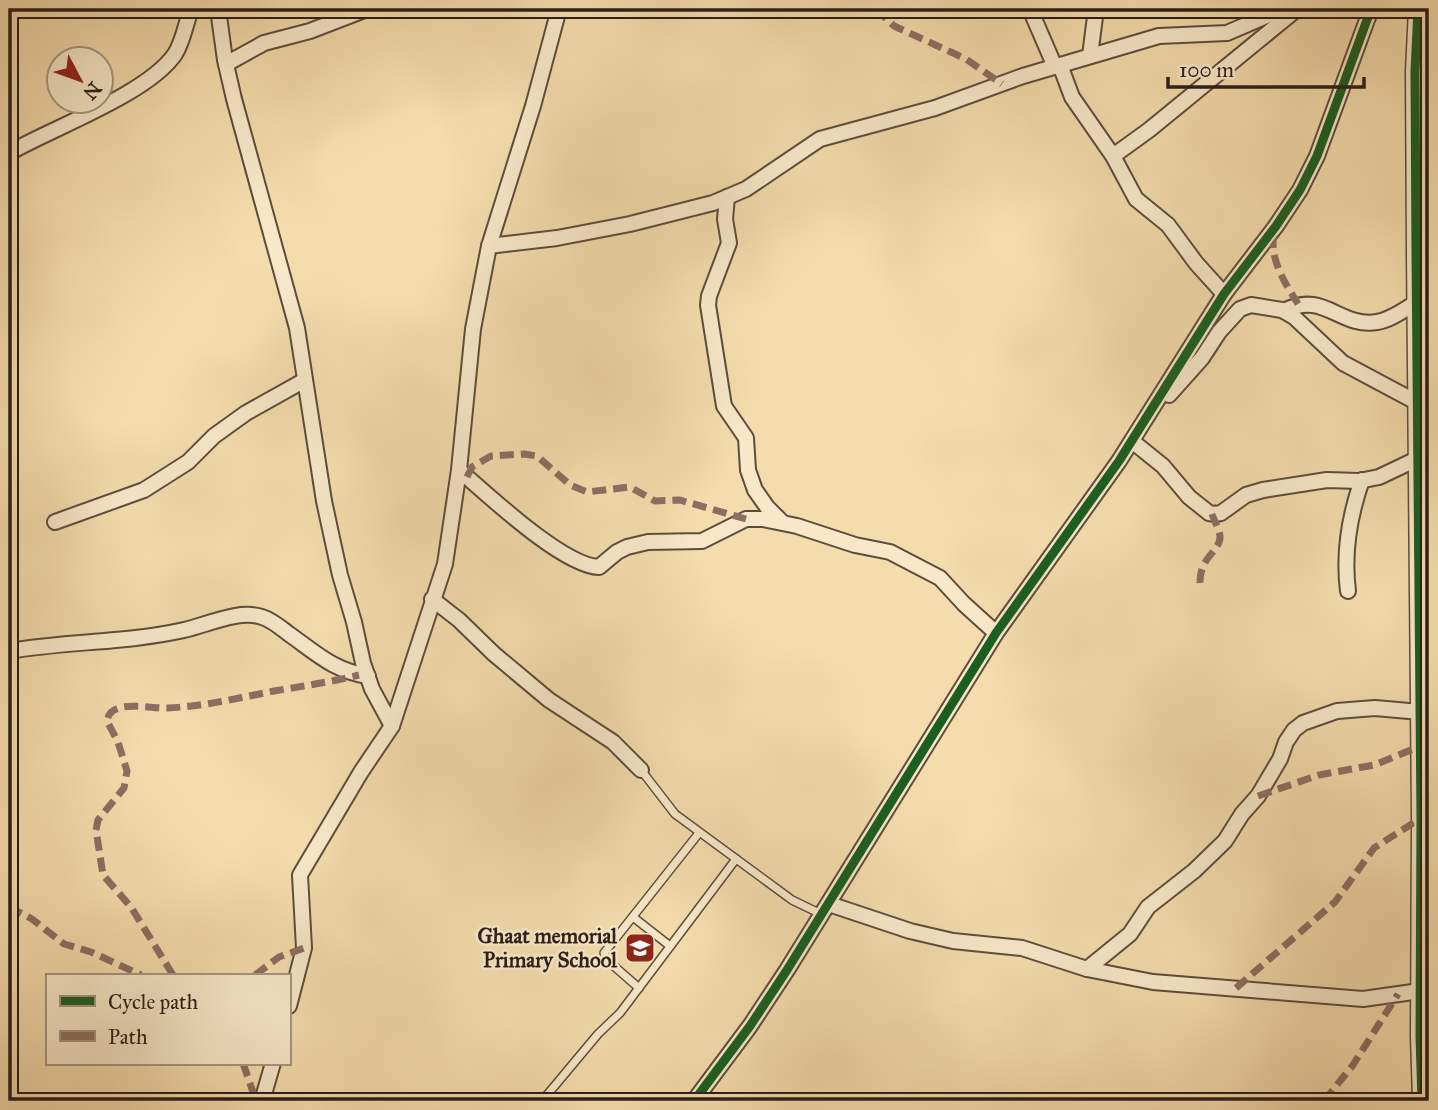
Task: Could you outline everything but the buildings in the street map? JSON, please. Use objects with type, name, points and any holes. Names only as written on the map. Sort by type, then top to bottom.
[{"type":"street","points":[[9,153],[113,101],[163,67],[178,51],[191,9]]},
{"type":"street","points":[[218,9],[226,64],[266,222],[297,328],[324,501],[341,575],[368,677],[392,726]]},
{"type":"street","points":[[226,64],[264,43],[310,31],[367,9]]},
{"type":"street","points":[[290,1002],[304,948],[300,875],[361,772],[392,726],[445,564],[459,470],[473,329],[489,246],[533,106],[559,9]]},
{"type":"street","points":[[1030,9],[1072,97],[1112,156],[1136,199],[1168,225],[1196,263],[1224,294]]},
{"type":"street","points":[[1090,56],[1096,9]]},
{"type":"street","points":[[489,246],[531,243],[630,224],[727,197],[746,189],[820,139],[935,108],[1057,66],[1158,36],[1227,33],[1262,12],[1283,9]]},
{"type":"street","points":[[1112,156],[1149,130],[1297,9]]},
{"type":"street","points":[[694,1101],[750,1026],[826,909],[996,633],[1153,411],[1224,294],[1276,226],[1309,176],[1371,9]]},
{"type":"street","points":[[1418,9],[1418,404],[1424,451],[1420,668],[1425,965],[1420,991],[1422,1101]]},
{"type":"street","points":[[1416,66],[1429,84]]},
{"type":"street","points":[[727,197],[725,219],[729,243],[708,305],[721,391],[727,413],[746,438],[748,470],[755,490],[767,508],[783,523]]},
{"type":"street","points":[[1284,311],[1306,303],[1349,319],[1379,322],[1417,302]]},
{"type":"street","points":[[1153,411],[1181,383],[1240,309],[1251,305],[1284,311],[1301,323],[1343,363],[1418,404]]},
{"type":"street","points":[[55,522],[145,490],[188,462],[214,436],[231,424],[304,380]]},
{"type":"street","points":[[1132,440],[1163,466],[1189,497],[1209,513],[1220,513],[1246,495],[1263,490],[1326,480],[1379,477],[1424,451]]},
{"type":"street","points":[[459,470],[555,547],[588,567],[599,567],[617,552],[637,545],[702,541],[750,518],[783,523],[855,545],[890,552],[940,578],[996,633]]},
{"type":"street","points":[[1348,591],[1346,546],[1352,510],[1362,480]]},
{"type":"street","points":[[432,599],[549,700],[613,742],[640,770]]},
{"type":"street","points":[[9,651],[81,641],[113,642],[180,631],[236,616],[261,616],[278,625],[339,669],[368,677]]},
{"type":"street","points":[[1420,668],[1429,633]]},
{"type":"street","points":[[1087,969],[1130,934],[1148,907],[1194,871],[1224,841],[1262,790],[1294,730],[1303,723],[1337,711],[1375,708],[1420,712]]},
{"type":"street","points":[[826,909],[953,941],[1021,948],[1087,969],[1153,982],[1363,999],[1420,991]]},
{"type":"street","points":[[262,1101],[273,1064]]},
{"type":"lane","points":[[640,770],[675,814],[699,832],[792,900],[826,909]]},
{"type":"lane","points":[[639,988],[604,955],[699,832]]},
{"type":"lane","points":[[542,1101],[598,1034],[620,1013],[736,859]]},
{"type":"lane","points":[[633,917],[670,947]]},
{"type":"marked path","points":[[876,9],[894,26],[966,59],[1002,84]]},
{"type":"marked path","points":[[1274,234],[1276,262],[1298,304]]},
{"type":"marked path","points":[[467,477],[472,467],[491,456],[524,454],[537,456],[570,485],[587,492],[630,487],[655,501],[680,500],[746,519]]},
{"type":"marked path","points":[[1200,583],[1203,567],[1217,546],[1220,536],[1212,514]]},
{"type":"marked path","points":[[172,974],[131,907],[103,875],[96,830],[98,820],[124,788],[127,771],[118,742],[107,721],[110,714],[115,709],[132,706],[168,708],[209,704],[359,675]]},
{"type":"marked path","points":[[1258,796],[1319,775],[1374,765],[1421,746]]},
{"type":"marked path","points":[[1236,988],[1335,902],[1374,848],[1421,818]]},
{"type":"marked path","points":[[9,907],[32,919],[64,944],[91,952],[139,974]]},
{"type":"marked path","points":[[256,974],[279,957],[304,948]]},
{"type":"marked path","points":[[1324,1101],[1353,1065],[1398,994]]},
{"type":"marked path","points":[[243,1064],[256,1101]]},
{"type":"cycle path","points":[[694,1101],[750,1026],[787,970],[996,633],[1119,461],[1224,294],[1300,190],[1317,156],[1371,9]]},
{"type":"cycle path","points":[[1418,9],[1415,71],[1422,1101]]},
{"type":"place","name":"Ghaat memorial Primary School","points":[[640,948]]}]
